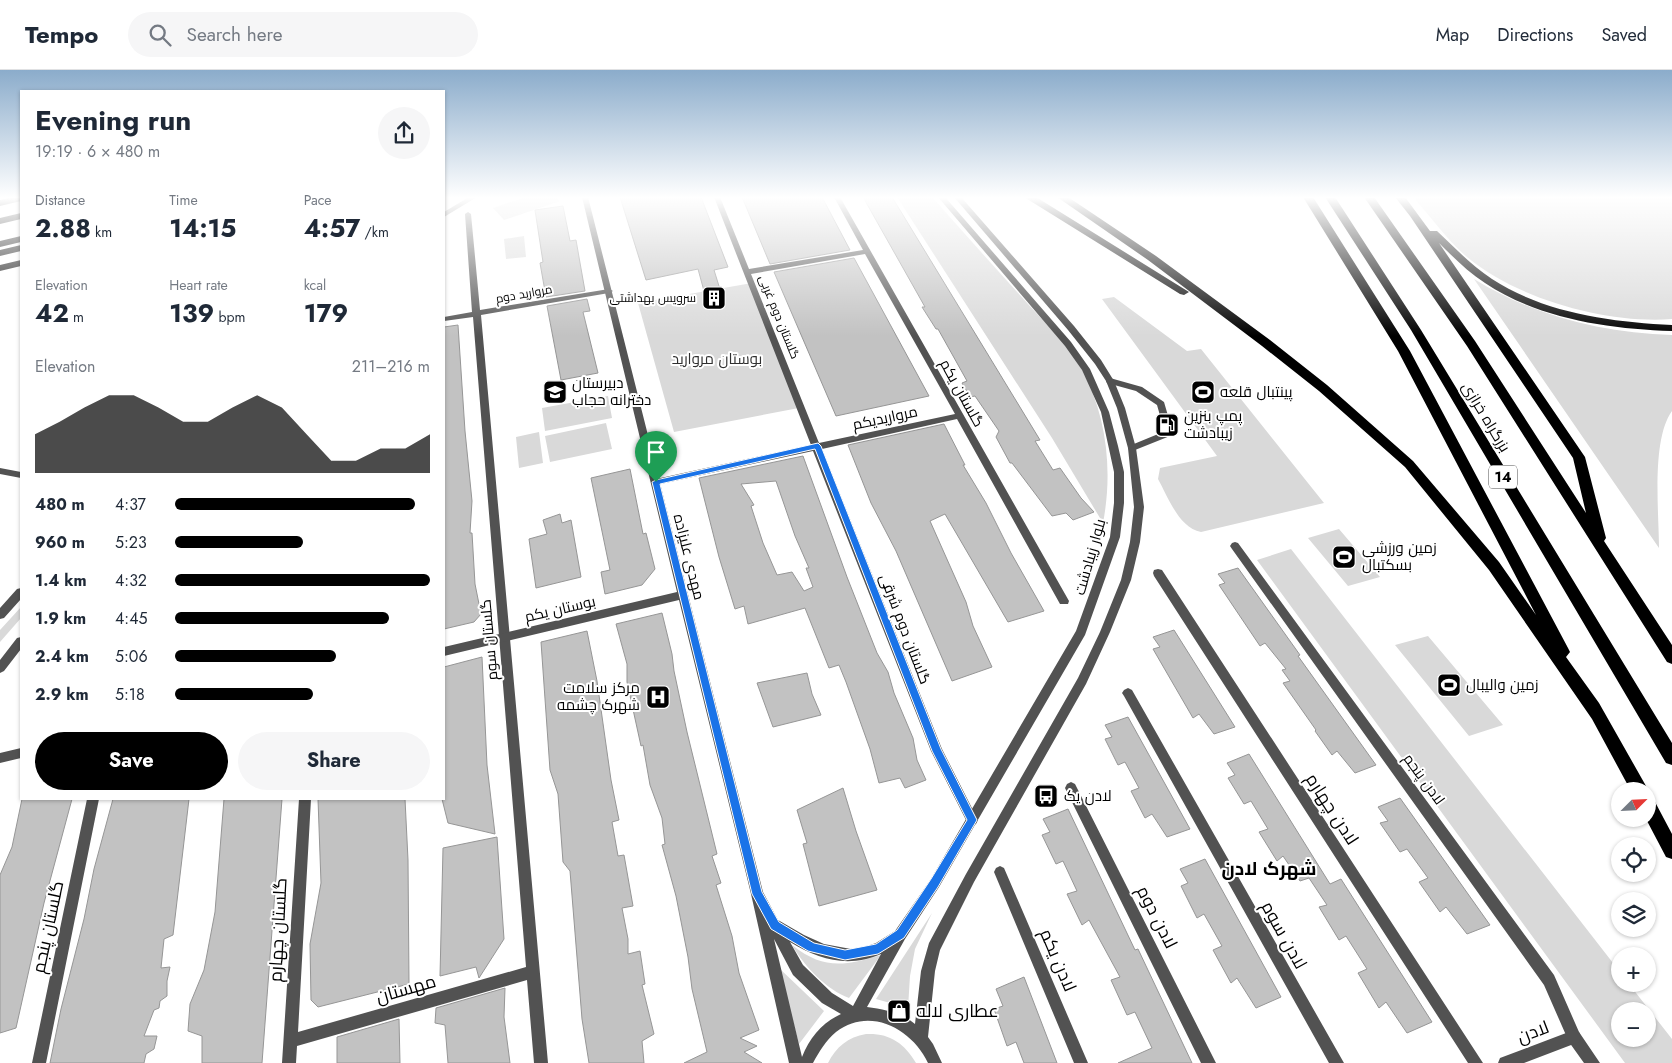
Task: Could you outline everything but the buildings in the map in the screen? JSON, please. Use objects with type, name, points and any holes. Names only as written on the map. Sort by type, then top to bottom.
[{"type":"highway","points":[[1104,243],[1266,343]]},
{"type":"highway","points":[[1130,243],[1324,388],[1409,464],[1494,566],[1598,715]]},
{"type":"highway","points":[[1337,243],[1404,351],[1530,592],[1635,782]]},
{"type":"highway","name":"بزرگراه خرازی","points":[[1360,243],[1416,330],[1672,758]]},
{"type":"highway","name":"بزرگراه خرازی","points":[[1401,243],[1471,344],[1672,658]]},
{"type":"highway","points":[[1434,243],[1579,457],[1602,549]]},
{"type":"highway","points":[[1445,243],[1464,261],[1498,287],[1541,306],[1610,323],[1672,328]]},
{"type":"highway","points":[[1656,821],[1672,851]]},
{"type":"main road","points":[[0,253],[20,248]]},
{"type":"main road","points":[[0,268],[20,262]]},
{"type":"street","name":"گلستان سوم","points":[[470,243],[541,1063]]},
{"type":"street","name":"مهدی علیزاده","points":[[596,243],[757,894],[796,1063]]},
{"type":"street","name":"گلستان دوم غربی","points":[[736,243],[818,446]]},
{"type":"street","name":"گلستان یکم","points":[[863,243],[1064,601]]},
{"type":"street","name":"بلوار زیبادشت","points":[[855,1015],[900,934],[935,883],[972,820],[1085,623],[1115,537],[1119,504],[1118,472],[1105,412],[1086,369],[1068,344],[981,243]]},
{"type":"street","points":[[921,1038],[928,971],[934,948],[970,878],[1082,681],[1126,580],[1135,542],[1139,507],[1132,448],[1121,408],[1110,381],[1072,328],[997,243]]},
{"type":"street","points":[[747,272],[867,251]]},
{"type":"street","name":"مروارید دوم","points":[[445,319],[608,291]]},
{"type":"street","points":[[1110,381],[1139,389],[1161,404],[1167,426],[1166,434],[1132,448]]},
{"type":"street","name":"مرواریدیکم","points":[[656,482],[959,416]]},
{"type":"street","name":"گلستان دوم شرقی","points":[[818,446],[937,751],[972,820]]},
{"type":"street","points":[[0,470],[20,475]]},
{"type":"street","name":"لادن پنجم","points":[[1235,546],[1549,980],[1574,1037],[1593,1063]]},
{"type":"street","name":"لادن چهارم","points":[[1158,573],[1476,1063]]},
{"type":"street","points":[[0,615],[20,593]]},
{"type":"street","name":"بوستان یکم","points":[[445,652],[684,595]]},
{"type":"street","points":[[0,668],[20,642]]},
{"type":"street","name":"لادن سوم","points":[[1128,693],[1337,1063]]},
{"type":"street","points":[[0,758],[20,753]]},
{"type":"street","name":"لادن دوم","points":[[1071,788],[1209,1063]]},
{"type":"street","name":"گلستان پنجم","points":[[39,1063],[93,800]]},
{"type":"street","name":"گلستان چهارم","points":[[289,1063],[305,800]]},
{"type":"street","name":"لادن یکم","points":[[1000,872],[1081,1063]]},
{"type":"street","points":[[757,894],[798,970],[827,998],[855,1015]]},
{"type":"street","points":[[775,925],[812,948],[845,955],[878,949],[900,934]]},
{"type":"street","name":"مهستان","points":[[290,1041],[532,972]]},
{"type":"street","points":[[806,1063],[818,1040],[835,1024],[855,1015],[873,1013],[890,1017],[906,1025],[921,1038],[935,1063]]},
{"type":"street","name":"لادن","points":[[1505,1063],[1574,1037]]},
{"type":"green space","points":[[504,243],[525,243],[526,257],[506,259]]},
{"type":"green space","points":[[927,243],[973,243],[1076,359],[1090,386],[1097,405],[1106,444],[1107,483],[1103,523],[1052,438]]},
{"type":"green space","points":[[1453,243],[1672,243],[1672,319],[1620,317],[1564,306],[1511,285],[1487,272]]},
{"type":"green space","points":[[1474,279],[1520,303],[1569,320],[1620,331],[1672,335],[1672,411],[1665,424],[1659,458],[1659,548]]},
{"type":"green space","name":"بوستان مروارید","points":[[752,283],[804,407],[674,432],[638,303]]},
{"type":"green space","name":"پینتبال قلعه","points":[[1114,297],[1187,351],[1201,349],[1324,503],[1201,532],[1186,525],[1170,503],[1158,479],[1160,468],[1217,456],[1102,299]]},
{"type":"green space","points":[[608,396],[612,418],[545,431],[542,408]]},
{"type":"green space","points":[[606,423],[612,449],[550,462],[545,436]]},
{"type":"green space","points":[[539,432],[543,463],[519,468],[516,437]]},
{"type":"green space","name":"زمین ورزشی بسکتبال","points":[[1339,529],[1380,577],[1348,586],[1308,538]]},
{"type":"green space","points":[[1291,549],[1611,960],[1611,992],[1635,992],[1643,1002],[1611,1002],[1611,1044],[1257,560]]},
{"type":"green space","points":[[20,608],[20,619],[0,642],[0,630]]},
{"type":"green space","name":"زمین والیبال","points":[[1428,636],[1503,725],[1469,736],[1395,645]]},
{"type":"green space","points":[[932,913],[915,949],[910,976],[908,1008],[876,999]]},
{"type":"green space","points":[[792,945],[814,959],[835,964],[856,962],[881,955],[849,998],[824,983],[803,961]]},
{"type":"green space","points":[[779,968],[824,1011],[799,1044]]},
{"type":"green space","points":[[1656,1019],[1672,1039],[1672,1063],[1625,1063],[1613,1047],[1656,1047]]},
{"type":"green space","points":[[866,1034],[882,1035],[896,1041],[916,1063],[828,1063],[835,1052],[848,1040]]},
{"type":"place","name":"سرویس بهداشتی","points":[[714,298]]},
{"type":"place","name":"دبیرستان دخترانه حجاب","points":[[555,392]]},
{"type":"place","name":"پینتبال قلعه","points":[[1203,392]]},
{"type":"place","name":"پمپ بنزین زیبادشت","points":[[1167,425]]},
{"type":"place","name":"زمین ورزشی بسکتبال","points":[[1344,557]]},
{"type":"place","name":"زمین والیبال","points":[[1449,685]]},
{"type":"place","name":"مرکز سلامت شهرک چشمه","points":[[658,697]]},
{"type":"place","name":"لادن یک","points":[[1046,796]]},
{"type":"place","name":"عطاری لاله","points":[[899,1011]]},
{"type":"district","name":"شهرک لادن","points":[[1269,868]]},
{"type":"route","points":[[818,446],[937,751],[972,820],[935,883],[900,934],[878,949],[845,955],[812,948],[775,925],[757,894],[656,482],[818,446]]}]
